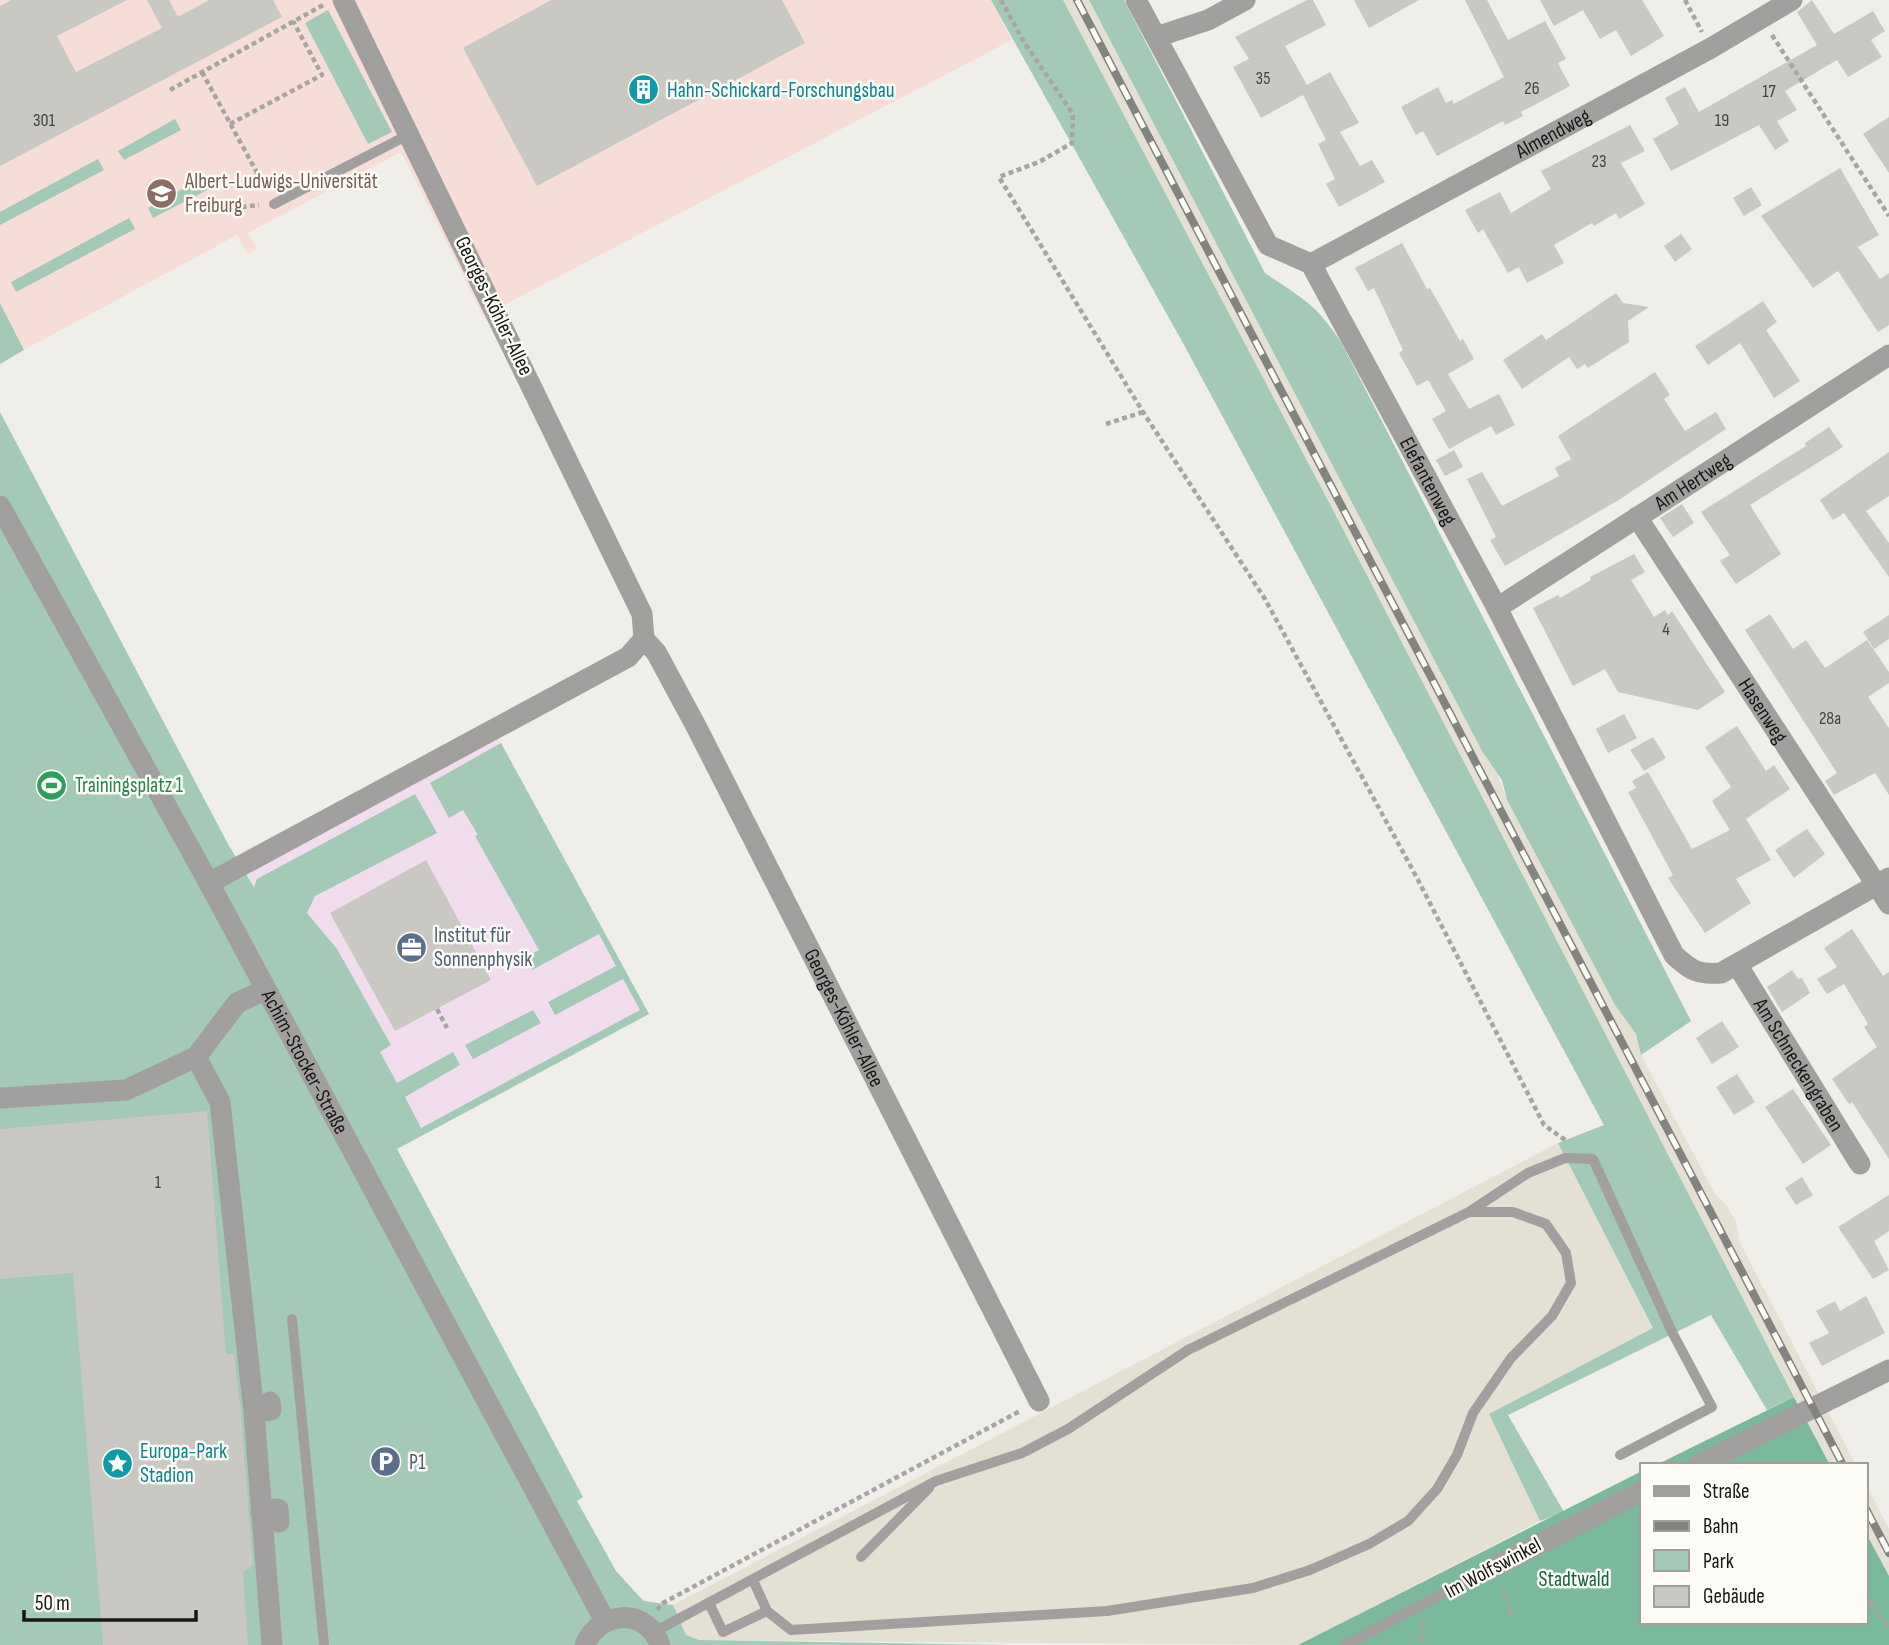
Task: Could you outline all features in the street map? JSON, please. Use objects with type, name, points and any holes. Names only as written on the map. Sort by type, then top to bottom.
[{"type":"street","name":"Georges-Köhler-Allee","points":[[342,0],[410,134],[642,614],[644,639],[656,652],[697,728],[1039,1401]]},
{"type":"street","points":[[1136,0],[1268,245],[1311,264]]},
{"type":"street","points":[[1156,37],[1208,20],[1245,0]]},
{"type":"street","name":"Almendweg","points":[[1311,264],[1711,48],[1792,0]]},
{"type":"street","name":"Elefantenweg","points":[[1311,264],[1497,608],[1674,955],[1691,971],[1707,975],[1738,966]]},
{"type":"street","name":"Am Hertweg","points":[[1497,608],[1889,355]]},
{"type":"street","name":"Achim-Stocker-Straße","points":[[0,506],[209,883],[264,990],[605,1621]]},
{"type":"street","name":"Hasenweg","points":[[1637,517],[1883,882],[1889,904]]},
{"type":"street","points":[[209,883],[628,657],[644,639]]},
{"type":"street","points":[[1738,966],[1883,882]]},
{"type":"street","name":"Am Schneckengraben","points":[[1738,966],[1860,1164]]},
{"type":"street","points":[[0,1098],[127,1090],[196,1057],[237,1003],[264,990]]},
{"type":"street","points":[[196,1057],[220,1102],[262,1407],[270,1517],[272,1645]]},
{"type":"street","points":[[1702,1463],[1889,1370]]},
{"type":"street","name":"Im Wolfswinkel","points":[[1496,1566],[1640,1492]]},
{"type":"street","points":[[585,1645],[592,1631],[605,1621],[632,1618],[653,1634]]},
{"type":"lane","points":[[274,204],[410,134]]},
{"type":"lane","points":[[653,1634],[936,1482],[1022,1453],[1068,1429],[1188,1350],[1469,1212],[1528,1173],[1565,1158],[1593,1159],[1672,1332],[1712,1407],[1620,1455]]},
{"type":"lane","points":[[753,1580],[767,1611],[791,1630],[1107,1611],[1254,1588],[1310,1570],[1369,1544],[1408,1521],[1437,1489],[1457,1455],[1472,1413],[1511,1358],[1552,1316],[1571,1283],[1566,1253],[1546,1224],[1513,1212],[1469,1212]]},
{"type":"lane","points":[[292,1319],[324,1645]]},
{"type":"lane","points":[[861,1557],[936,1482]]},
{"type":"lane","name":"Im Wolfswinkel","points":[[1345,1645],[1496,1566]]},
{"type":"lane","points":[[710,1605],[723,1632],[767,1611]]},
{"type":"path","points":[[170,90],[332,0]]},
{"type":"path","points":[[1001,0],[1024,42],[1073,114],[1072,143],[1039,162],[999,177],[1143,412],[1265,598],[1416,876],[1544,1125],[1593,1159]]},
{"type":"path","points":[[1685,0],[1711,48]]},
{"type":"path","points":[[1762,20],[1889,216]]},
{"type":"path","points":[[230,124],[322,75],[293,21]]},
{"type":"path","points":[[202,72],[274,204],[233,208]]},
{"type":"path","points":[[1106,424],[1143,412]]},
{"type":"path","points":[[437,1009],[447,1028]]},
{"type":"path","points":[[653,1634],[663,1604],[1039,1401]]},
{"type":"path","points":[[1496,1566],[1511,1616]]},
{"type":"path","points":[[1868,1596],[1889,1630]]},
{"type":"shaded area","name":"Albert-Ludwigs-Universität Freiburg","points":[[0,0],[991,0],[1012,40],[483,316],[401,152],[248,233],[257,248],[248,254],[237,235],[24,350],[0,303]]},
{"type":"shaded area","points":[[1063,0],[1089,0],[1482,751],[1494,765],[1507,800],[1615,1005],[1636,1034],[1641,1055],[1715,1194],[1727,1206],[1736,1222],[1739,1241],[1855,1463],[1829,1463]]},
{"type":"shaded area","points":[[489,722],[649,1014],[397,1149],[237,855]]},
{"type":"shaded area","points":[[1558,1143],[1653,1328],[1489,1414],[1540,1521],[1298,1645],[699,1640],[686,1635],[673,1605]]},
{"type":"shaded area","points":[[1868,1489],[1889,1529],[1889,1576],[1868,1537]]},
{"type":"green space","points":[[991,0],[1063,0],[1334,512],[1794,1397],[1767,1410],[1711,1315],[1508,1415],[1564,1512],[1540,1521],[1489,1414],[1653,1328],[1558,1143],[1604,1125],[1183,343]]},
{"type":"green space","points":[[1089,0],[1124,0],[1265,273],[1315,309],[1341,342],[1691,1021],[1641,1055],[1636,1034],[1615,1005],[1507,800],[1502,780],[1482,751]]},
{"type":"green space","points":[[328,10],[392,132],[368,144],[305,23]]},
{"type":"green space","points":[[175,119],[181,130],[124,160],[118,151]]},
{"type":"green space","points":[[98,159],[104,170],[0,225],[0,212]]},
{"type":"green space","points":[[204,177],[211,188],[153,218],[148,208]]},
{"type":"green space","points":[[129,218],[135,229],[16,292],[11,282]]},
{"type":"green space","points":[[0,303],[24,350],[0,364]]},
{"type":"green space","points":[[0,412],[228,844],[254,887],[257,879],[415,794],[437,833],[315,896],[307,913],[337,949],[391,1045],[380,1052],[397,1083],[453,1052],[460,1065],[405,1097],[421,1128],[640,1010],[623,979],[555,1015],[548,1002],[616,966],[599,934],[532,970],[526,957],[539,950],[475,836],[478,835],[463,810],[449,818],[430,783],[501,743],[649,1014],[397,1149],[583,1497],[577,1501],[616,1571],[644,1601],[673,1605],[686,1635],[699,1640],[1007,1645],[0,1645]]},
{"type":"green space","points":[[533,1010],[541,1023],[473,1059],[465,1045]]},
{"type":"green space","points":[[1794,1397],[1829,1463],[1660,1463]]},
{"type":"green space","name":"Stadtwald","points":[[1640,1472],[1640,1624],[1868,1624],[1868,1537],[1889,1576],[1889,1645],[1298,1645]]},
{"type":"building","points":[[11,0],[127,0],[57,36],[76,72],[162,28],[147,0],[169,0],[178,17],[209,0],[273,0],[282,17],[0,166],[0,6]]},
{"type":"building","name":"Hahn-Schickard-Forschungsbau","points":[[551,0],[782,0],[805,43],[537,186],[463,48]]},
{"type":"building","points":[[1307,0],[1313,0],[1326,25],[1285,46],[1307,85],[1330,72],[1359,123],[1340,132],[1360,166],[1372,160],[1385,182],[1339,207],[1326,184],[1335,179],[1318,144],[1326,140],[1303,95],[1261,118],[1233,67],[1249,59],[1235,37]]},
{"type":"building","points":[[1354,0],[1419,0],[1369,28]]},
{"type":"building","points":[[1465,0],[1487,0],[1508,40],[1545,21],[1566,59],[1558,63],[1570,86],[1521,112],[1523,116],[1505,125],[1503,121],[1437,156],[1423,131],[1416,135],[1401,107],[1438,87],[1446,103],[1452,100],[1454,104],[1504,77]]},
{"type":"building","points":[[1540,0],[1642,0],[1664,36],[1631,56],[1616,30],[1600,39],[1583,10],[1554,26]]},
{"type":"building","points":[[1812,0],[1834,34],[1873,11],[1885,31],[1871,40],[1882,57],[1848,77],[1837,60],[1785,91],[1797,110],[1777,121],[1789,141],[1775,150],[1759,125],[1671,171],[1653,139],[1679,124],[1665,98],[1685,87],[1699,112],[1817,45],[1797,12]]},
{"type":"building","points":[[1889,117],[1889,173],[1863,134]]},
{"type":"building","points":[[1630,125],[1645,151],[1621,163],[1645,204],[1619,219],[1616,213],[1594,226],[1592,223],[1554,245],[1564,263],[1527,283],[1519,267],[1508,273],[1483,229],[1478,233],[1465,210],[1500,192],[1511,213],[1551,189],[1541,171]]},
{"type":"building","points":[[1840,168],[1879,235],[1858,247],[1880,279],[1889,273],[1889,325],[1878,332],[1838,271],[1813,288],[1761,216]]},
{"type":"building","points":[[1751,187],[1762,205],[1744,216],[1733,198]]},
{"type":"building","points":[[1681,234],[1692,249],[1675,262],[1664,246]]},
{"type":"building","points":[[1402,243],[1427,289],[1430,288],[1460,341],[1463,339],[1474,359],[1448,374],[1469,409],[1499,394],[1515,425],[1496,435],[1491,426],[1449,449],[1432,419],[1446,411],[1428,380],[1417,386],[1399,353],[1403,350],[1374,288],[1368,291],[1355,268]]},
{"type":"building","points":[[1616,293],[1623,303],[1649,307],[1628,321],[1629,342],[1588,368],[1585,364],[1577,369],[1569,357],[1522,389],[1503,360],[1542,334],[1546,340]]},
{"type":"building","points":[[1763,301],[1777,322],[1766,330],[1800,381],[1774,398],[1740,343],[1708,365],[1695,346]]},
{"type":"building","points":[[1655,372],[1670,395],[1664,399],[1685,431],[1716,412],[1726,429],[1617,501],[1505,566],[1490,540],[1496,537],[1467,479],[1482,472],[1502,506],[1559,476],[1555,468],[1571,459],[1558,436]]},
{"type":"building","points":[[1829,427],[1843,447],[1750,505],[1781,554],[1736,584],[1720,561],[1730,555],[1701,512],[1806,446],[1805,443]]},
{"type":"building","points":[[1454,450],[1463,467],[1445,476],[1436,460]]},
{"type":"building","points":[[1889,452],[1889,496],[1866,511],[1889,543],[1889,577],[1844,513],[1833,520],[1820,500]]},
{"type":"building","points":[[1682,504],[1694,523],[1673,537],[1660,518]]},
{"type":"building","points":[[1634,554],[1645,572],[1631,580],[1654,617],[1665,610],[1668,615],[1672,611],[1725,692],[1698,710],[1618,692],[1605,669],[1573,686],[1533,608],[1558,595],[1560,598],[1591,580],[1590,577]]},
{"type":"building","points":[[1770,614],[1793,649],[1806,640],[1825,668],[1867,640],[1889,672],[1889,683],[1868,697],[1889,728],[1889,795],[1875,773],[1834,795],[1825,781],[1837,773],[1745,630]]},
{"type":"building","points":[[1889,615],[1889,639],[1874,649],[1863,632]]},
{"type":"building","points":[[1624,714],[1637,738],[1608,753],[1596,729]]},
{"type":"building","points":[[1737,726],[1766,771],[1774,765],[1790,789],[1746,819],[1771,860],[1736,879],[1751,903],[1705,933],[1668,878],[1673,875],[1628,792],[1636,788],[1632,781],[1648,772],[1692,849],[1730,830],[1712,801],[1731,787],[1705,747]]},
{"type":"building","points":[[1653,737],[1666,758],[1644,771],[1630,750]]},
{"type":"building","points":[[1807,829],[1825,854],[1794,878],[1775,850]]},
{"type":"building","name":"Institut für Sonnenphysik","points":[[426,860],[491,980],[395,1031],[330,913]]},
{"type":"building","points":[[1852,929],[1883,976],[1889,972],[1889,1159],[1852,1102],[1849,1104],[1832,1079],[1877,1047],[1864,1027],[1868,1024],[1844,984],[1827,994],[1817,979],[1837,967],[1824,948]]},
{"type":"building","points":[[1792,970],[1798,979],[1802,978],[1810,993],[1782,1012],[1767,987]]},
{"type":"building","points":[[1722,1021],[1739,1047],[1712,1064],[1696,1038]]},
{"type":"building","points":[[1737,1074],[1755,1102],[1734,1115],[1716,1087]]},
{"type":"building","points":[[1793,1089],[1831,1145],[1803,1164],[1765,1107]]},
{"type":"building","name":"Europa-Park Stadion","points":[[207,1111],[226,1354],[234,1354],[253,1565],[243,1572],[248,1645],[103,1645],[73,1273],[0,1279],[0,1129]]},
{"type":"building","points":[[1802,1177],[1813,1195],[1796,1205],[1785,1188]]},
{"type":"building","points":[[1889,1195],[1889,1231],[1874,1241],[1889,1270],[1873,1279],[1838,1227]]},
{"type":"building","points":[[1866,1296],[1885,1333],[1822,1366],[1809,1343],[1829,1333],[1816,1311],[1835,1301],[1840,1311]]},
{"type":"railway","points":[[1077,0],[1842,1463]]},
{"type":"railway","points":[[1868,1513],[1889,1553]]},
{"type":"place","name":"Hahn-Schickard-Forschungsbau","points":[[644,90]]},
{"type":"place","name":"Albert-Ludwigs-Universität Freiburg","points":[[162,193]]},
{"type":"place","name":"Trainingsplatz 1","points":[[52,785]]},
{"type":"place","name":"Institut für Sonnenphysik","points":[[411,947]]},
{"type":"place","name":"P1","points":[[386,1462]]},
{"type":"place","name":"Europa-Park Stadion","points":[[117,1463]]}]
